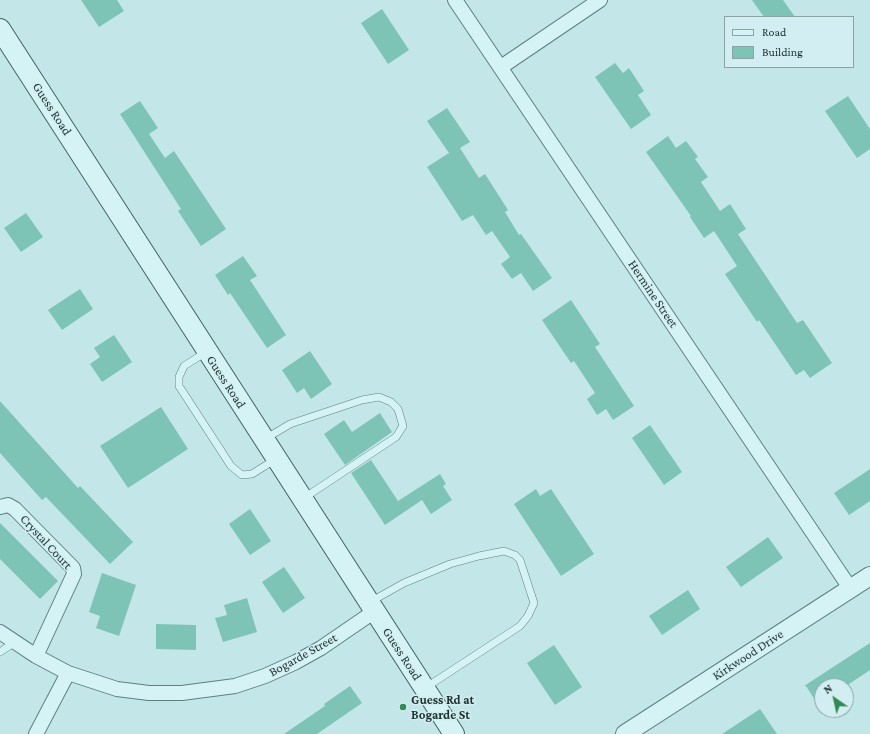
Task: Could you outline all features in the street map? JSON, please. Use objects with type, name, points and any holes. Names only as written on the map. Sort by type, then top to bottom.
[{"type":"main road","name":"Guess Road","points":[[0,29],[454,734]]},
{"type":"street","name":"Hermine Street","points":[[455,0],[850,588]]},
{"type":"street","points":[[501,67],[600,0]]},
{"type":"street","name":"Crystal Court","points":[[0,507],[8,506],[15,509],[72,568],[74,574],[36,656]]},
{"type":"street","name":"Kirkwood Drive","points":[[625,734],[870,576]]},
{"type":"street","name":"Bogarde Street","points":[[0,632],[36,656],[68,673],[117,689],[149,693],[182,693],[235,686],[265,676],[296,662],[333,640],[372,607]]},
{"type":"street","points":[[36,734],[68,673]]},
{"type":"lane","points":[[207,351],[184,366],[179,377],[179,386],[231,466],[242,475],[252,474],[276,459]]},
{"type":"lane","points":[[264,440],[290,424],[362,400],[379,397],[391,402],[398,410],[403,426],[396,437],[302,499]]},
{"type":"lane","points":[[372,607],[404,582],[450,564],[504,551],[515,555],[520,560],[534,603],[528,616],[520,626],[424,688]]},
{"type":"lane","points":[[0,652],[14,642]]},
{"type":"building","points":[[81,0],[117,0],[124,11],[99,27]]},
{"type":"building","points":[[752,0],[783,0],[794,16],[763,16]]},
{"type":"building","points":[[382,9],[409,50],[388,64],[361,23]]},
{"type":"building","points":[[615,63],[623,73],[629,68],[644,91],[638,95],[651,115],[631,129],[595,77]]},
{"type":"building","points":[[848,96],[870,129],[870,149],[857,158],[825,111]]},
{"type":"building","points":[[140,101],[158,128],[149,134],[165,158],[174,151],[226,229],[201,246],[178,211],[181,209],[120,114]]},
{"type":"building","points":[[447,108],[470,142],[460,148],[479,178],[485,174],[508,210],[505,212],[519,235],[521,234],[552,278],[533,291],[521,273],[512,279],[501,264],[510,257],[492,231],[486,235],[473,215],[462,221],[427,167],[449,153],[427,121]]},
{"type":"building","points":[[668,136],[676,148],[686,141],[698,157],[695,159],[708,177],[701,182],[720,211],[730,204],[746,229],[738,234],[797,323],[803,320],[832,363],[810,378],[804,370],[796,375],[759,320],[757,322],[725,274],[737,266],[714,231],[704,238],[690,217],[691,216],[646,152]]},
{"type":"building","points":[[26,213],[43,237],[21,252],[4,228]]},
{"type":"building","points":[[243,256],[257,276],[250,280],[286,335],[267,348],[230,293],[228,295],[215,275]]},
{"type":"building","points":[[80,289],[93,309],[62,330],[48,310]]},
{"type":"building","points":[[571,300],[600,344],[595,347],[634,406],[613,420],[606,409],[597,415],[587,399],[595,393],[574,361],[571,363],[542,320]]},
{"type":"building","points":[[114,335],[132,362],[102,382],[90,364],[100,357],[94,348]]},
{"type":"building","points":[[310,351],[332,384],[311,399],[304,388],[297,393],[282,370]]},
{"type":"building","points":[[0,401],[78,488],[80,486],[133,542],[110,564],[46,497],[42,500],[0,453]]},
{"type":"building","points":[[161,407],[188,449],[128,488],[100,446]]},
{"type":"building","points":[[380,413],[392,432],[345,465],[324,434],[344,420],[352,432]]},
{"type":"building","points":[[650,425],[682,472],[664,485],[632,438]]},
{"type":"building","points":[[371,460],[398,501],[440,474],[446,484],[443,486],[452,500],[431,514],[422,500],[385,525],[351,473]]},
{"type":"building","points":[[870,469],[870,501],[849,515],[834,493]]},
{"type":"building","points":[[536,489],[540,496],[551,489],[594,554],[561,576],[514,504]]},
{"type":"building","points":[[250,509],[271,541],[250,555],[229,524]]},
{"type":"building","points":[[0,523],[58,581],[40,599],[0,559]]},
{"type":"building","points":[[768,537],[783,558],[741,587],[726,567]]},
{"type":"building","points":[[284,567],[305,598],[283,613],[262,582]]},
{"type":"building","points":[[102,573],[136,585],[119,636],[96,628],[100,616],[89,612]]},
{"type":"building","points":[[688,590],[700,609],[662,635],[649,616]]},
{"type":"building","points":[[247,598],[257,632],[223,642],[215,618],[227,615],[224,605]]},
{"type":"building","points":[[156,624],[196,625],[196,650],[156,649]]},
{"type":"building","points":[[870,643],[870,670],[854,681],[854,678],[816,678]]},
{"type":"building","points":[[554,645],[582,687],[555,705],[527,663]]},
{"type":"building","points":[[814,679],[814,698],[806,686],[804,686]]},
{"type":"building","points":[[350,686],[362,703],[317,734],[284,734],[325,706],[324,704]]},
{"type":"building","points":[[760,709],[777,734],[722,734]]},
{"type":"place","name":"Guess Rd at Bogarde St","points":[[403,707]]}]
